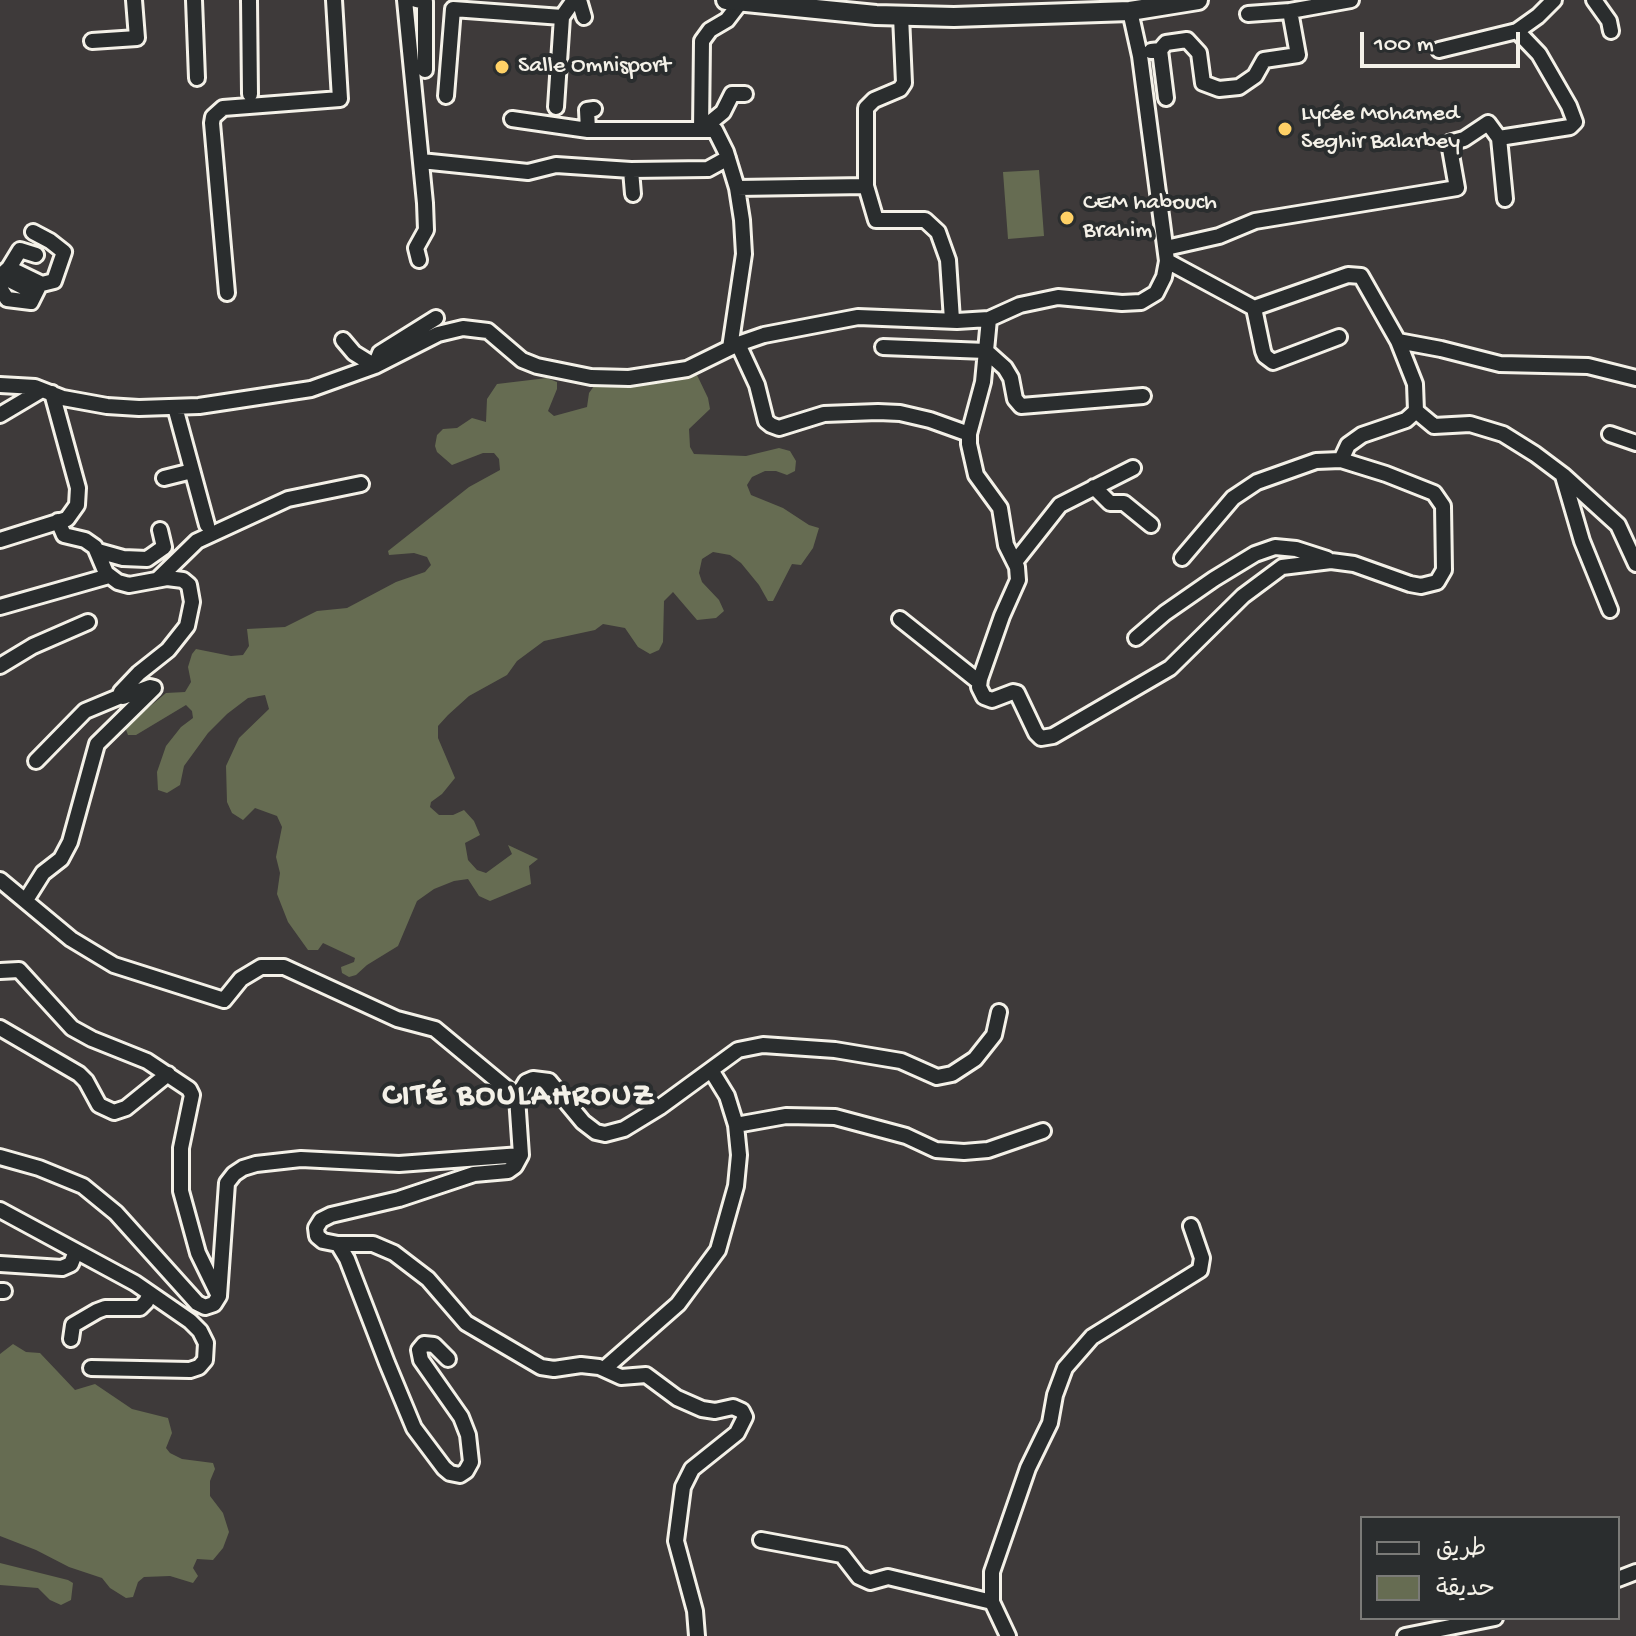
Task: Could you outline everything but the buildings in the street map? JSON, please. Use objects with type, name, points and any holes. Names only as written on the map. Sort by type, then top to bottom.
[{"type":"main road","points":[[733,1],[901,16],[1013,8],[1130,11],[1198,0]]},
{"type":"street","points":[[92,41],[137,38],[134,0]]},
{"type":"street","points":[[194,0],[197,78]]},
{"type":"street","points":[[249,0],[250,94]]},
{"type":"street","points":[[227,293],[213,117],[223,108],[340,99],[334,0]]},
{"type":"street","points":[[405,0],[426,230],[416,243],[419,260]]},
{"type":"street","points":[[416,0],[425,2],[425,70]]},
{"type":"street","points":[[556,107],[562,17],[576,0],[584,17]]},
{"type":"street","points":[[1248,14],[1290,11],[1351,0]]},
{"type":"street","points":[[1439,50],[1517,31],[1554,0]]},
{"type":"street","points":[[1594,0],[1609,21],[1611,31]]},
{"type":"street","points":[[733,1],[727,20],[710,30],[702,41],[707,124],[728,158],[737,188],[744,254],[734,346],[757,385],[766,421],[779,428],[824,414],[900,413],[969,434]]},
{"type":"street","points":[[446,96],[453,9],[562,17]]},
{"type":"street","points":[[0,385],[25,386],[83,403],[107,406],[175,407],[294,393],[375,366],[438,334],[463,328],[488,331],[522,360],[537,366],[610,379],[687,369],[764,335],[858,317],[989,319],[1020,305],[1058,297],[1141,302],[1156,293],[1164,277],[1167,255],[1139,53],[1130,11]]},
{"type":"street","points":[[1139,53],[1160,50],[1166,43],[1187,40],[1199,53],[1203,83],[1219,89],[1239,87],[1255,76],[1264,60],[1298,55],[1290,11]]},
{"type":"street","points":[[901,16],[904,83],[900,89],[874,100],[866,108],[866,186],[876,220],[925,220],[938,232],[948,260],[952,320]]},
{"type":"street","points":[[1499,138],[1570,127],[1575,122],[1539,54],[1517,31]]},
{"type":"street","points":[[1160,50],[1166,98]]},
{"type":"street","points":[[512,119],[588,130],[707,124],[723,112],[732,94],[745,94]]},
{"type":"street","points":[[588,130],[587,110],[594,109]]},
{"type":"street","points":[[1167,255],[1255,221],[1457,188],[1449,143],[1464,139],[1488,123],[1499,138],[1505,199]]},
{"type":"street","points":[[421,161],[528,172],[556,165],[631,170],[708,169],[728,158]]},
{"type":"street","points":[[631,170],[633,194]]},
{"type":"street","points":[[737,188],[866,186]]},
{"type":"street","points":[[0,288],[7,299],[31,302],[38,288],[54,281],[64,254],[50,241],[33,232]]},
{"type":"street","points":[[36,255],[20,250],[3,273],[38,288]]},
{"type":"street","points":[[1167,255],[1254,308],[1270,305],[1345,276],[1358,275],[1398,341],[1415,384],[1416,411],[1434,426],[1470,424],[1503,434],[1563,475],[1618,525],[1636,532]]},
{"type":"street","points":[[1254,308],[1263,351],[1273,362],[1339,337]]},
{"type":"street","points":[[375,366],[380,353],[436,318]]},
{"type":"street","points":[[989,319],[983,382],[969,434],[976,475],[1000,508],[1006,545],[1015,562],[1018,580],[979,682],[982,693],[989,699],[995,700],[1016,692],[1041,738],[1049,738],[1170,668],[1243,596],[1282,567],[1331,561]]},
{"type":"street","points":[[343,340],[354,353],[375,366]]},
{"type":"street","points":[[1398,341],[1500,364],[1588,366],[1636,378]]},
{"type":"street","points":[[883,347],[986,351],[1005,368],[1011,378],[1015,399],[1021,406],[1143,396]]},
{"type":"street","points":[[2,410],[47,392]]},
{"type":"street","points":[[0,540],[67,519],[77,505],[78,488],[47,392]]},
{"type":"street","points":[[175,407],[207,525]]},
{"type":"street","points":[[1341,460],[1348,445],[1362,435],[1406,420],[1416,411]]},
{"type":"street","points":[[1610,434],[1636,443]]},
{"type":"street","points":[[1136,638],[1214,579],[1255,554],[1275,547],[1296,549],[1331,561],[1354,564],[1421,586],[1437,582],[1444,570],[1443,506],[1434,493],[1386,474],[1341,460],[1316,461],[1257,482],[1233,498],[1182,558]]},
{"type":"street","points":[[1015,562],[1060,505],[1133,468]]},
{"type":"street","points":[[164,478],[192,471]]},
{"type":"street","points":[[1563,475],[1582,541],[1610,610]]},
{"type":"street","points":[[157,580],[197,541],[288,499],[361,484]]},
{"type":"street","points":[[1094,487],[1110,503],[1124,503],[1151,525]]},
{"type":"street","points":[[58,521],[64,535],[85,540],[98,551],[109,576],[118,582],[129,585],[167,578],[183,580],[189,585],[192,602],[187,626],[168,650],[121,692],[121,696]]},
{"type":"street","points":[[1618,525],[1636,564]]},
{"type":"street","points":[[98,551],[137,560],[147,559],[164,547],[160,530]]},
{"type":"street","points":[[0,607],[109,576]]},
{"type":"street","points":[[900,619],[979,682]]},
{"type":"street","points":[[0,666],[33,646],[88,622]]},
{"type":"street","points":[[26,900],[43,873],[61,859],[70,842],[97,744],[154,688],[152,686],[121,696],[85,711],[36,761]]},
{"type":"street","points":[[0,880],[71,939],[114,965],[224,1000],[241,979],[261,967],[284,967],[397,1019],[435,1029],[517,1097]]},
{"type":"street","points":[[0,971],[19,970],[72,1028],[147,1061],[189,1089],[192,1095],[181,1148],[181,1191],[198,1253],[219,1296]]},
{"type":"street","points":[[697,1636],[695,1611],[676,1541],[683,1487],[697,1464],[737,1433],[744,1414],[737,1408],[702,1409],[677,1398],[646,1375],[621,1377],[604,1369],[581,1365],[554,1369],[541,1367],[466,1323],[428,1279],[394,1253],[373,1244],[323,1241],[317,1236],[318,1224],[324,1218],[399,1199],[474,1174],[508,1171],[521,1155],[517,1097],[526,1082],[533,1079],[549,1081],[589,1128],[605,1134],[614,1133],[660,1107],[738,1050],[763,1045],[835,1050],[901,1061],[937,1077],[952,1074],[975,1059],[994,1035],[999,1012]]},
{"type":"street","points":[[0,1028],[79,1074],[99,1105],[114,1112],[126,1108],[168,1074]]},
{"type":"street","points":[[604,1369],[678,1304],[718,1250],[736,1186],[739,1155],[736,1125],[727,1096],[711,1070]]},
{"type":"street","points":[[736,1125],[786,1116],[835,1117],[906,1136],[936,1150],[964,1152],[988,1150],[1043,1131]]},
{"type":"street","points":[[0,1157],[39,1168],[83,1186],[116,1213],[197,1303],[210,1307],[219,1296],[226,1189],[230,1178],[243,1168],[301,1159],[399,1164],[521,1155]]},
{"type":"street","points":[[0,1210],[150,1294],[190,1321],[200,1331],[207,1354],[202,1364],[190,1370],[91,1368]]},
{"type":"street","points":[[1008,1636],[992,1602],[992,1572],[1028,1468],[1050,1423],[1055,1395],[1065,1368],[1092,1337],[1200,1270],[1202,1258],[1191,1226]]},
{"type":"street","points":[[338,1244],[347,1259],[414,1428],[444,1468],[460,1475],[471,1462],[471,1447],[465,1427],[421,1360],[419,1350],[424,1344],[434,1345],[448,1359]]},
{"type":"street","points":[[0,1264],[62,1268],[71,1264],[76,1251]]},
{"type":"street","points":[[71,1339],[73,1325],[97,1311],[105,1308],[140,1308],[150,1294]]},
{"type":"street","points":[[761,1540],[842,1555],[859,1577],[870,1582],[888,1577],[992,1602]]},
{"type":"street","points":[[1405,1636],[1485,1620]]},
{"type":"green space","points":[[1039,170],[1044,236],[1008,239],[1003,172]]},
{"type":"green space","points":[[697,375],[710,409],[689,429],[690,447],[694,454],[746,456],[779,448],[790,451],[796,461],[795,471],[787,475],[765,471],[752,477],[747,485],[751,495],[819,528],[813,548],[801,565],[792,564],[773,601],[768,601],[741,563],[730,555],[713,552],[702,559],[699,573],[702,582],[719,600],[724,611],[716,618],[697,620],[673,592],[664,601],[663,642],[659,650],[650,654],[638,647],[625,628],[603,624],[595,630],[544,641],[517,661],[507,675],[469,696],[438,726],[438,738],[455,778],[431,802],[430,807],[439,815],[453,815],[464,810],[474,821],[480,835],[465,843],[468,860],[477,870],[486,873],[512,854],[508,845],[538,859],[529,866],[531,884],[490,901],[479,896],[468,879],[434,889],[417,901],[398,946],[356,975],[349,977],[342,973],[341,967],[354,962],[355,958],[323,943],[318,950],[308,950],[288,922],[277,894],[280,873],[276,857],[282,827],[277,816],[255,808],[243,820],[232,813],[227,802],[226,766],[239,738],[269,709],[265,695],[248,698],[208,733],[184,766],[180,785],[167,793],[158,790],[157,772],[166,746],[193,718],[192,711],[186,705],[136,735],[128,735],[125,727],[166,693],[185,692],[191,682],[188,667],[196,649],[231,656],[243,655],[249,646],[247,629],[285,627],[317,611],[347,608],[396,582],[425,572],[431,565],[427,557],[414,553],[389,555],[388,551],[469,487],[500,470],[499,459],[494,453],[483,453],[452,465],[437,452],[435,446],[437,435],[443,429],[457,428],[472,418],[486,422],[487,399],[497,384],[547,378],[557,382],[548,411],[554,416],[587,407],[589,393],[594,386],[650,384]]},
{"type":"green space","points":[[13,1344],[26,1352],[40,1353],[75,1390],[95,1384],[132,1409],[168,1418],[172,1433],[166,1448],[170,1453],[182,1459],[213,1463],[215,1469],[210,1481],[210,1496],[223,1513],[229,1532],[223,1548],[213,1560],[197,1559],[193,1568],[198,1576],[193,1583],[170,1576],[144,1577],[138,1582],[133,1597],[126,1598],[110,1588],[102,1578],[0,1536],[0,1354]]},
{"type":"green space","points":[[0,1563],[68,1580],[73,1583],[71,1600],[61,1605],[50,1600],[38,1588],[0,1585]]},
{"type":"place","name":"Salle Omnisport","points":[[502,67]]},
{"type":"place","name":"Lycée Mohamed Seghir Balarbey","points":[[1285,129]]},
{"type":"place","name":"CEM habouch Brahim","points":[[1067,218]]},
{"type":"district","name":"CITÉ BOULAHROUZ","points":[[519,1098]]}]
